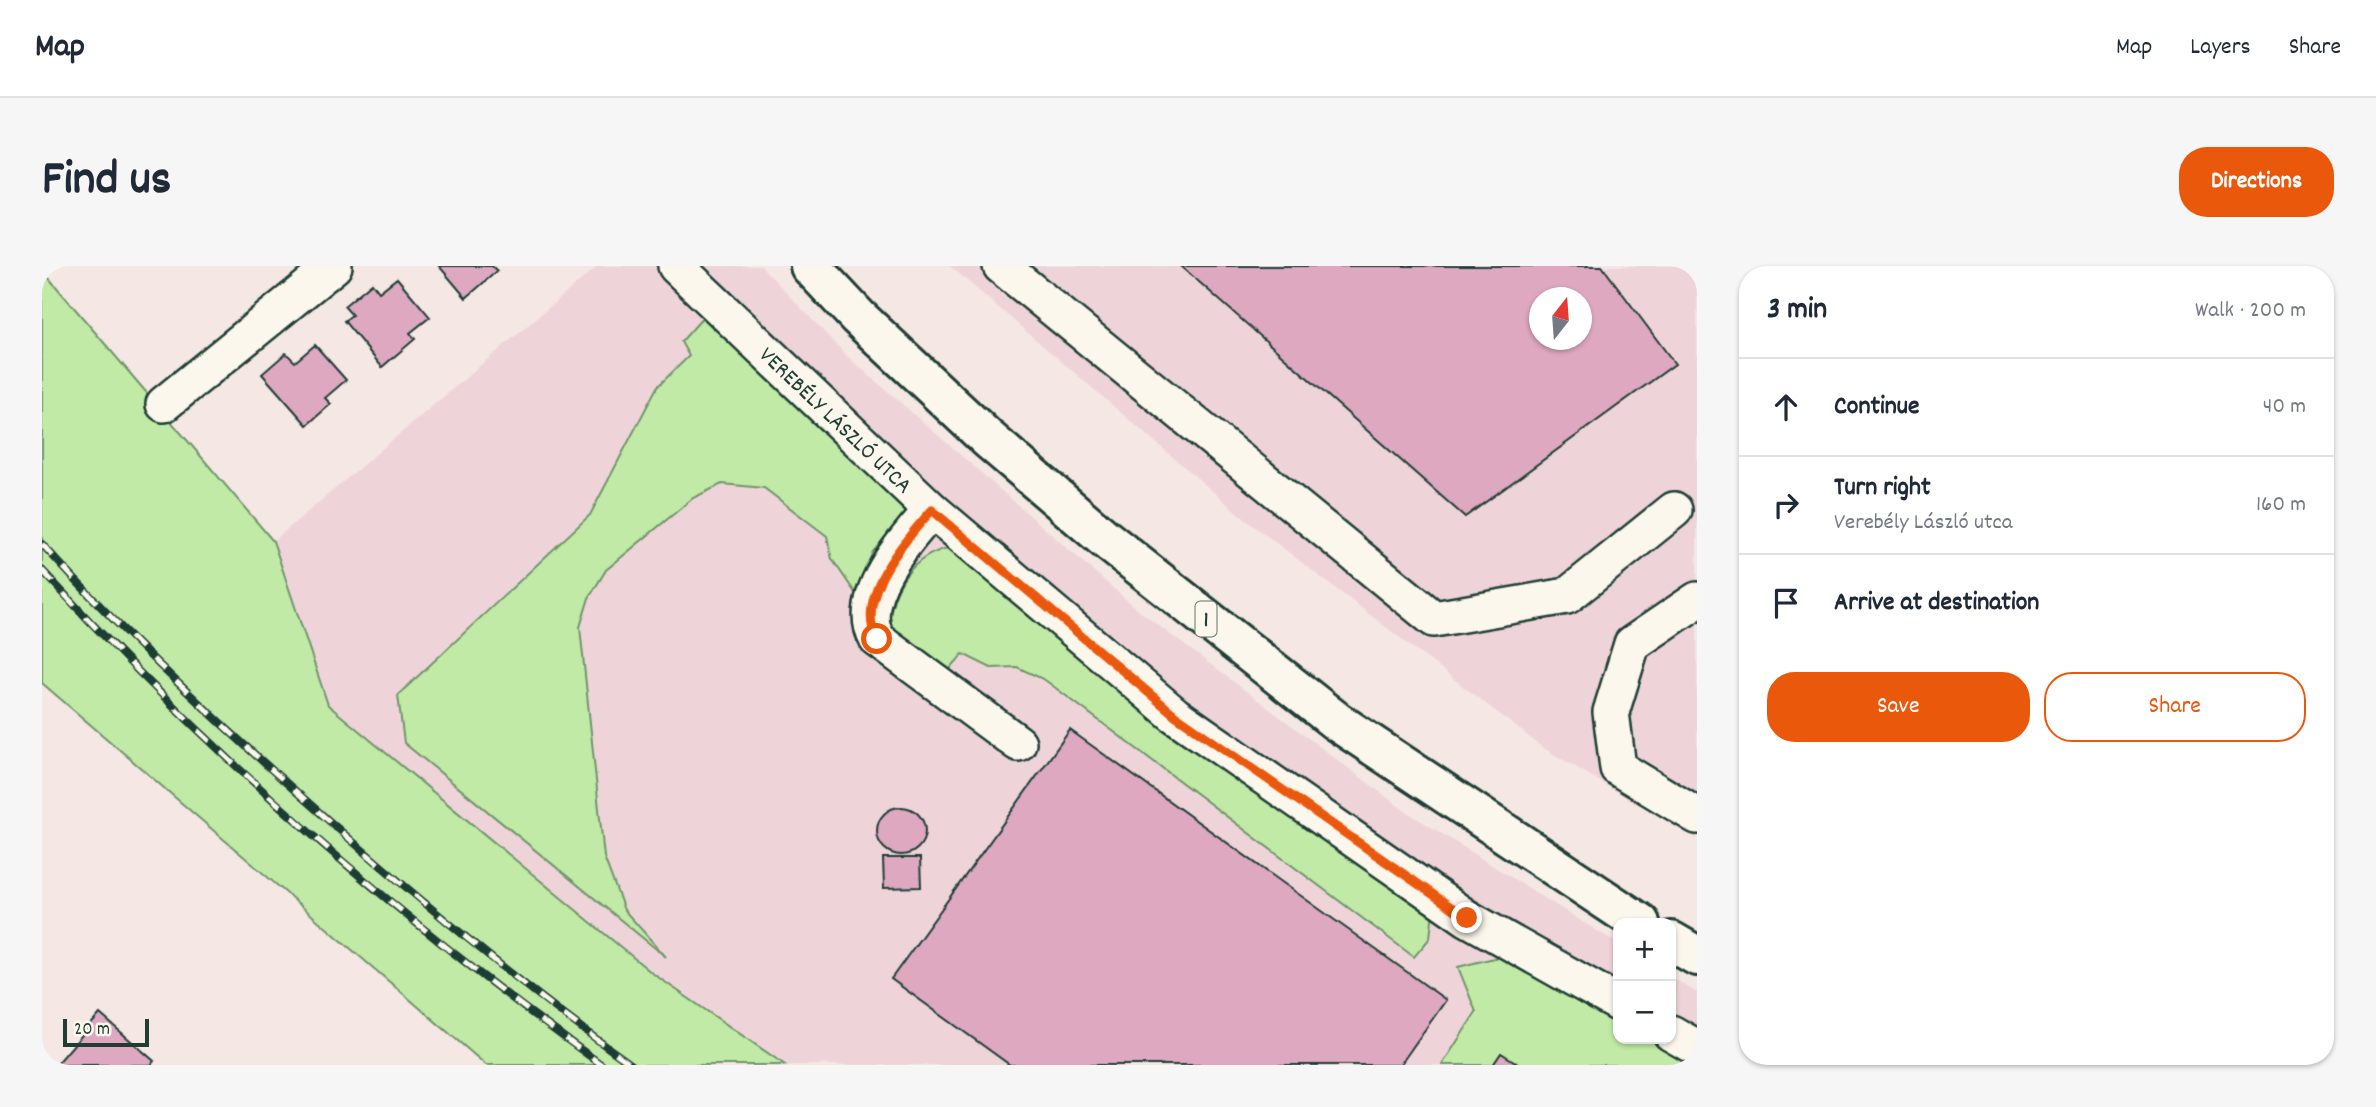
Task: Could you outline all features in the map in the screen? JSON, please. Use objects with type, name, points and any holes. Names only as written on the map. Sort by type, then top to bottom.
[{"type":"main road","name":"1","points":[[810,266],[858,317],[987,438],[1114,546],[1336,721],[1632,918]]},
{"type":"main road","points":[[1676,944],[1697,956]]},
{"type":"street","points":[[164,404],[334,266]]},
{"type":"street","name":"VEREBÉLY LÁSZLÓ UTCA","points":[[677,266],[932,510],[1175,715],[1467,918],[1613,1000]]},
{"type":"street","points":[[1001,266],[1434,619],[1567,596],[1674,510]]},
{"type":"street","points":[[932,510],[889,563],[877,592],[872,629],[877,639],[1018,743]]},
{"type":"street","points":[[1697,601],[1632,644],[1611,712],[1618,768],[1697,816]]},
{"type":"street","points":[[1676,1036],[1697,1048]]},
{"type":"shaded area","points":[[598,266],[761,266],[847,356],[1138,610],[1404,810],[1613,941],[1613,1044],[1676,1044],[1676,980],[1697,993],[1697,1065],[785,1065],[652,973],[328,705],[273,541]]},
{"type":"shaded area","points":[[950,266],[1697,266],[1697,839],[1542,747],[1245,519]]},
{"type":"green space","points":[[42,270],[273,541],[328,705],[652,973],[785,1065],[486,1065],[42,683]]},
{"type":"green space","points":[[720,298],[904,481],[905,514],[872,553],[858,597],[832,559],[827,536],[764,488],[722,484],[693,498],[606,570],[589,598],[580,627],[604,857],[624,910],[666,957],[404,743],[398,695],[590,515],[657,387],[689,356],[681,342]]},
{"type":"green space","points":[[964,545],[1433,910],[1430,938],[1414,957],[1045,680],[1017,667],[991,668],[963,654],[948,671],[888,628],[895,596],[910,571],[933,553]]},
{"type":"green space","points":[[1494,958],[1533,958],[1613,1013],[1613,1044],[1660,1044],[1696,1065],[1520,1065],[1501,1053],[1493,1065],[1442,1065],[1476,1012],[1458,967]]},
{"type":"building","points":[[439,266],[492,266],[497,271],[466,298]]},
{"type":"building","points":[[1181,266],[1602,266],[1675,364],[1465,517]]},
{"type":"building","points":[[397,278],[430,317],[410,333],[415,339],[382,367],[344,321],[352,315],[344,306],[372,283],[379,292]]},
{"type":"building","points":[[315,345],[346,380],[325,398],[331,404],[307,425],[262,374],[286,353],[295,362]]},
{"type":"building","points":[[1070,730],[1446,1000],[1400,1065],[1010,1065],[891,979]]},
{"type":"building","points":[[901,807],[918,814],[925,831],[918,848],[901,855],[884,848],[877,831],[884,814]]},
{"type":"building","points":[[883,858],[920,858],[921,887],[884,888]]},
{"type":"building","points":[[100,1014],[154,1061],[151,1065],[56,1065]]},
{"type":"building","points":[[1501,1053],[1520,1065],[1493,1065]]},
{"type":"railway","points":[[42,544],[177,682],[319,812],[472,943],[632,1065]]},
{"type":"railway","points":[[42,570],[172,704],[309,832],[453,952],[602,1065]]},
{"type":"route","points":[[877,639],[872,629],[871,614],[889,563],[932,510],[1175,715],[1467,918]]}]
